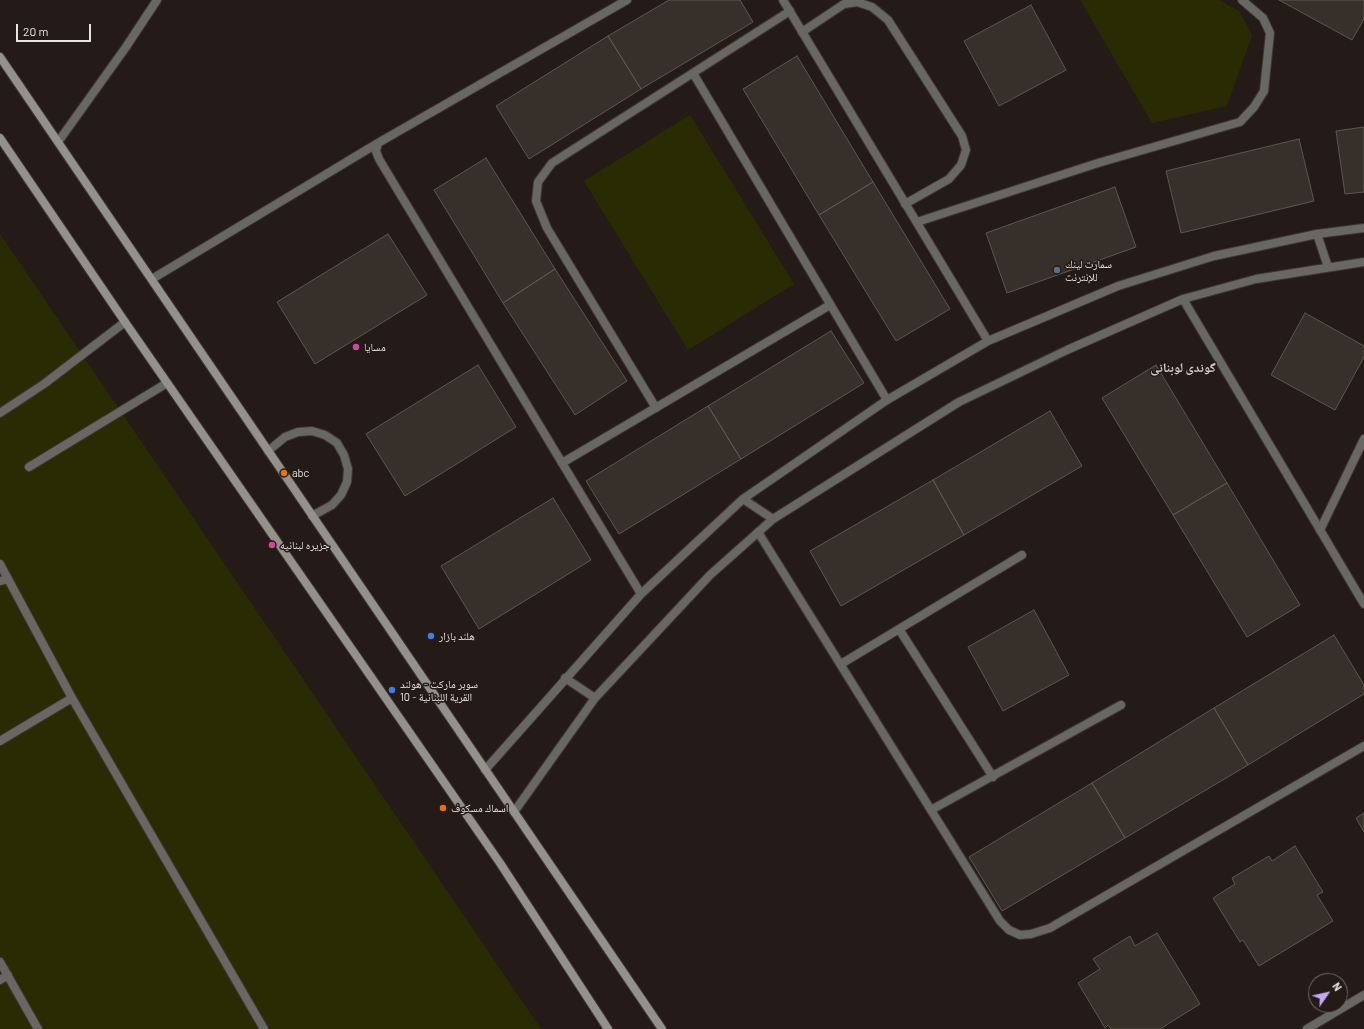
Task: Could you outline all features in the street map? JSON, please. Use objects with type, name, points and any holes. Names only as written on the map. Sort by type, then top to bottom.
[{"type":"street","points":[[58,142],[126,47],[157,0]]},
{"type":"street","points":[[152,279],[378,143],[627,0]]},
{"type":"street","points":[[783,0],[988,341]]},
{"type":"street","points":[[917,222],[1098,163],[1240,122],[1254,107],[1264,91],[1270,33],[1263,18],[1242,0]]},
{"type":"street","points":[[802,32],[844,4],[857,2],[872,7],[888,20],[962,136],[966,150],[961,165],[949,179],[905,204]]},
{"type":"street","points":[[656,408],[547,228],[536,201],[538,182],[552,164],[790,12]]},
{"type":"street","points":[[0,57],[662,1029]]},
{"type":"street","points":[[693,73],[887,400]]},
{"type":"street","points":[[0,138],[167,383],[500,864],[608,1029]]},
{"type":"street","points":[[378,143],[376,151],[379,159],[641,594]]},
{"type":"street","points":[[485,770],[641,594],[743,499],[887,400],[988,341],[1118,286],[1214,256],[1317,234],[1364,228]]},
{"type":"street","points":[[1317,234],[1328,267]]},
{"type":"street","points":[[514,812],[595,698],[710,575],[773,519],[959,402],[1067,350],[1183,299],[1256,279],[1364,262]]},
{"type":"street","points":[[1183,299],[1364,604]]},
{"type":"street","points":[[562,463],[830,304]]},
{"type":"street","points":[[0,413],[44,384],[125,322]]},
{"type":"street","points":[[29,467],[167,383]]},
{"type":"street","points":[[268,451],[285,437],[298,432],[312,431],[325,435],[337,443],[344,455],[348,468],[347,482],[341,495],[332,505],[312,516]]},
{"type":"street","points":[[1320,530],[1364,439]]},
{"type":"street","points":[[743,499],[773,519]]},
{"type":"street","points":[[758,532],[1000,921],[1009,930],[1020,935],[1031,934],[1050,928],[1364,746]]},
{"type":"street","points":[[841,664],[1022,555]]},
{"type":"street","points":[[0,564],[4,580],[264,1029]]},
{"type":"street","points":[[899,629],[993,777]]},
{"type":"street","points":[[565,678],[595,698]]},
{"type":"street","points":[[0,741],[72,698]]},
{"type":"street","points":[[931,810],[1121,705]]},
{"type":"street","points":[[0,962],[38,1029]]},
{"type":"street","points":[[0,980],[8,975]]},
{"type":"street","points":[[1307,1029],[1364,995]]},
{"type":"green space","points":[[1080,0],[1219,0],[1239,11],[1252,35],[1227,106],[1152,123]]},
{"type":"green space","points":[[690,115],[794,284],[688,350],[584,181]]},
{"type":"green space","points":[[0,234],[541,1029],[0,1029]]},
{"type":"building","points":[[669,0],[740,0],[753,22],[641,89],[608,36]]},
{"type":"building","points":[[1279,0],[1364,0],[1364,19],[1352,40]]},
{"type":"building","points":[[1031,5],[1066,70],[999,106],[964,41]]},
{"type":"building","points":[[608,36],[641,89],[529,159],[496,106]]},
{"type":"building","points":[[797,56],[873,182],[819,215],[743,89]]},
{"type":"building","points":[[1364,127],[1364,192],[1345,194],[1336,131]]},
{"type":"building","points":[[1299,139],[1314,201],[1181,233],[1166,171]]},
{"type":"building","points":[[486,158],[555,269],[503,303],[434,190]]},
{"type":"building","points":[[873,182],[950,309],[896,341],[819,215]]},
{"type":"building","points":[[1115,187],[1136,247],[1007,293],[986,233]]},
{"type":"building","points":[[388,234],[427,295],[315,364],[277,302]]},
{"type":"building","points":[[555,269],[627,381],[575,415],[503,303]]},
{"type":"building","points":[[1305,313],[1364,346],[1364,357],[1335,410],[1271,375]]},
{"type":"building","points":[[831,331],[864,383],[741,459],[708,406]]},
{"type":"building","points":[[478,365],[516,427],[405,496],[366,434]]},
{"type":"building","points":[[1156,365],[1227,483],[1173,515],[1102,398]]},
{"type":"building","points":[[708,406],[741,459],[619,534],[586,481]]},
{"type":"building","points":[[1050,411],[1082,466],[964,535],[933,480]]},
{"type":"building","points":[[933,480],[964,535],[841,606],[810,551]]},
{"type":"building","points":[[1227,483],[1300,605],[1247,637],[1173,515]]},
{"type":"building","points":[[553,498],[591,560],[479,629],[441,566]]},
{"type":"building","points":[[1034,610],[1069,675],[1003,711],[968,647]]},
{"type":"building","points":[[1334,635],[1364,685],[1364,694],[1248,765],[1214,708]]},
{"type":"building","points":[[1214,708],[1248,765],[1125,838],[1092,783]]},
{"type":"building","points":[[1092,783],[1125,838],[1002,911],[969,857]]},
{"type":"building","points":[[1364,813],[1364,832],[1356,818]]},
{"type":"building","points":[[1295,846],[1323,892],[1317,895],[1333,921],[1259,966],[1243,940],[1240,942],[1213,898],[1235,884],[1232,878],[1269,856],[1272,861]]},
{"type":"building","points":[[1157,933],[1200,1004],[1160,1029],[1111,1029],[1108,1025],[1105,1028],[1078,983],[1100,969],[1093,959],[1130,936],[1135,946]]},
{"type":"place","name":"سمارت لينك للإنترنت","points":[[1057,270]]},
{"type":"place","name":"مسايا","points":[[356,347]]},
{"type":"place","name":"abc","points":[[284,473]]},
{"type":"place","name":"جزيره لبنانيه","points":[[272,545]]},
{"type":"place","name":"هلند بازار","points":[[431,636]]},
{"type":"place","name":"سوبر ماركت - هولند 10 - القرية اللبنانية","points":[[392,690]]},
{"type":"place","name":"اسماك مسكوف","points":[[443,808]]},
{"type":"district","name":"گوندی لوبنانی","points":[[1183,368]]}]
